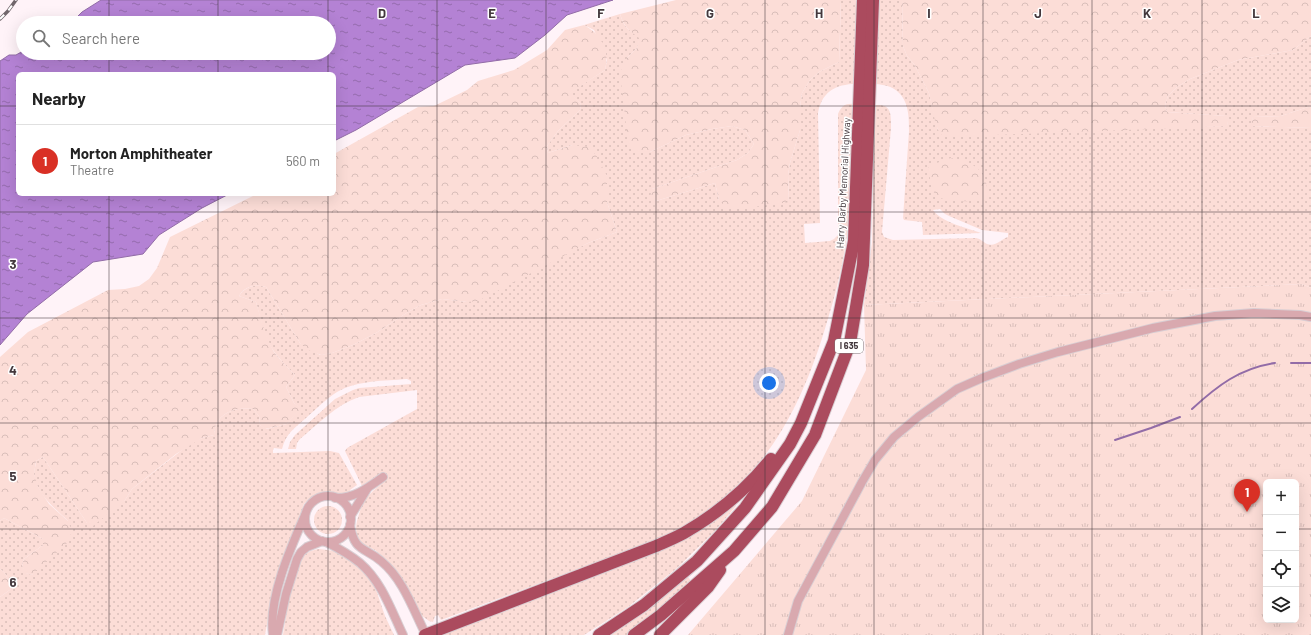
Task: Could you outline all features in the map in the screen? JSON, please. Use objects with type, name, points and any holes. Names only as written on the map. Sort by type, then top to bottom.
[{"type":"highway","name":"Harry Darby Memorial Highway","points":[[634,635],[661,615],[734,551],[772,507],[815,435],[850,343],[864,265],[863,0]]},
{"type":"highway","name":"Harry Darby Memorial Highway","points":[[599,635],[644,605],[697,561],[745,508],[790,444],[802,423],[834,341],[854,241],[863,109],[873,0]]},
{"type":"highway","points":[[425,635],[656,546],[683,534],[712,516],[738,495],[764,468],[802,423]]},
{"type":"highway","points":[[660,635],[708,587],[734,551]]},
{"type":"street","points":[[788,635],[798,601],[875,460],[894,437],[918,417],[957,389],[1019,364],[1058,352],[1153,328],[1215,316],[1254,313],[1300,315],[1311,317]]},
{"type":"street","points":[[335,498],[346,498],[368,489],[383,477]]},
{"type":"street","points":[[277,635],[286,594],[297,559],[301,552],[307,547],[324,541],[334,541],[341,538],[346,532],[350,521],[368,489]]},
{"type":"street","points":[[273,635],[271,624],[286,561],[309,506],[314,501],[328,496],[342,501],[346,506],[351,532],[360,548],[380,560],[392,571],[425,635]]},
{"type":"street","points":[[306,513],[306,527],[315,538],[324,541],[342,551],[360,563],[371,574],[381,588],[403,635]]},
{"type":"green space","points":[[676,0],[841,0],[839,62],[819,72],[810,80],[802,93],[800,107],[800,130],[788,175],[789,202],[738,209],[726,208],[719,200],[715,183],[656,201],[650,197],[652,189],[737,160],[748,153],[754,144],[745,130],[732,126],[686,135],[650,152],[641,153],[632,148],[628,141],[621,70],[627,58],[637,48],[639,38],[627,28],[620,14]]},
{"type":"green space","points":[[841,0],[902,0],[903,46],[907,56],[914,64],[929,93],[938,130],[1228,126],[1226,116],[1167,112],[1165,105],[1168,96],[1177,87],[1190,79],[1238,60],[1293,50],[1311,36],[1311,106],[1281,116],[1253,117],[1252,126],[1311,128],[1311,288],[1302,284],[864,305],[872,243],[875,105],[881,105],[888,108],[891,118],[882,232],[884,237],[893,240],[976,238],[990,245],[996,244],[1008,237],[1008,233],[982,230],[945,214],[940,209],[933,210],[948,221],[981,233],[923,235],[922,222],[904,220],[909,131],[906,104],[897,91],[887,86],[879,84],[850,84],[842,86],[835,88],[824,97],[818,113],[820,223],[804,224],[805,243],[830,241],[838,235],[838,114],[844,106],[854,104],[849,218],[845,245],[833,300],[815,358],[802,392],[786,423],[767,452],[746,478],[720,502],[690,522],[656,540],[441,620],[438,615],[435,616],[433,622],[429,621],[421,615],[400,577],[389,562],[375,550],[362,544],[357,537],[357,521],[363,501],[386,480],[381,473],[362,486],[345,451],[347,448],[417,409],[417,390],[359,397],[351,400],[328,415],[300,439],[297,443],[296,449],[288,449],[290,442],[295,435],[335,399],[359,388],[411,384],[411,381],[407,379],[362,383],[337,392],[321,404],[291,431],[282,449],[274,448],[273,450],[273,453],[330,451],[339,453],[357,485],[350,490],[350,494],[321,494],[310,499],[304,504],[274,585],[265,635],[0,635],[0,597],[11,589],[6,575],[0,569],[0,521],[4,518],[43,539],[43,545],[24,559],[22,565],[26,573],[32,575],[68,521],[52,506],[38,488],[34,474],[36,461],[43,457],[87,523],[125,500],[132,489],[191,443],[214,435],[216,425],[222,416],[227,413],[237,409],[253,409],[259,416],[260,425],[266,429],[287,424],[300,408],[294,403],[286,387],[295,375],[271,347],[263,329],[256,302],[239,296],[248,288],[254,286],[266,287],[300,343],[320,355],[332,353],[353,345],[376,333],[421,305],[442,299],[467,302],[588,243],[617,232],[607,202],[607,176],[572,145],[548,153],[547,146],[558,131],[580,110],[581,104],[569,93],[605,70],[607,60],[594,30],[584,25],[620,14],[627,28],[640,37],[637,48],[627,58],[650,152],[686,135],[732,126],[745,130],[754,144],[748,153],[737,160],[652,189],[656,201],[715,183],[719,200],[789,202],[788,175],[800,130],[800,107],[802,93],[810,80],[819,72],[839,62]]},
{"type":"green space","points":[[902,0],[1311,0],[1311,36],[1293,50],[1238,60],[1190,79],[1177,87],[1168,96],[1165,105],[1167,112],[1227,116],[1228,126],[943,137],[938,130],[935,121],[929,93],[914,64],[907,56],[903,46]]},
{"type":"green space","points":[[584,25],[596,33],[605,49],[605,70],[570,93],[581,104],[580,110],[558,131],[547,146],[548,153],[572,145],[589,147],[596,155],[607,176],[607,202],[617,232],[588,243],[478,301],[467,302],[442,299],[421,305],[376,333],[353,345],[332,353],[321,355],[308,350],[300,343],[266,287],[254,286],[247,288],[239,296],[256,302],[266,334],[274,352],[295,375],[286,387],[294,403],[301,408],[287,424],[265,429],[260,425],[259,416],[253,409],[237,409],[227,413],[219,420],[214,431],[214,435],[202,438],[176,454],[132,489],[125,500],[93,526],[87,523],[43,457],[36,461],[34,474],[38,487],[49,504],[68,521],[72,531],[68,542],[32,575],[25,573],[22,565],[24,559],[43,545],[43,539],[4,518],[0,521],[0,357],[28,332],[108,290],[139,286],[149,279],[157,268],[170,237],[253,196],[336,196],[336,153],[418,107],[434,106],[467,90],[478,81],[514,70],[547,50],[565,30]]},
{"type":"green space","points":[[1311,106],[1311,128],[1251,126],[1253,117],[1281,116]]},
{"type":"green space","points":[[951,158],[966,162],[978,169],[985,179],[989,200],[958,201],[943,199],[937,196],[932,188],[928,166]]},
{"type":"green space","points":[[1302,284],[1311,288],[1311,635],[688,635],[802,501],[866,370],[864,305]]},
{"type":"green space","points":[[735,504],[736,506],[713,533],[677,568],[628,607],[584,635],[440,635],[663,549]]},
{"type":"green space","points":[[328,506],[338,510],[342,520],[338,530],[328,534],[318,530],[314,520],[318,510]]},
{"type":"green space","points":[[319,549],[334,551],[360,567],[374,584],[385,616],[394,635],[283,635],[289,597],[300,560],[308,552]]},
{"type":"green space","points":[[0,569],[6,575],[11,589],[0,597]]},
{"type":"green space","points":[[685,577],[688,577],[691,581],[629,635],[605,635]]},
{"type":"water","points":[[101,0],[613,0],[567,15],[545,35],[515,58],[465,65],[356,130],[336,140],[336,72],[16,72],[16,196],[225,196],[202,208],[159,235],[143,254],[93,262],[27,314],[0,345],[0,61],[9,55],[16,55],[16,60],[336,60],[336,16],[78,16]]},
{"type":"waterway","points":[[1192,409],[1230,379],[1262,365],[1275,363]]},
{"type":"waterway","points":[[1291,363],[1311,363]]},
{"type":"waterway","points":[[1115,440],[1180,417]]},
{"type":"railway","points":[[0,19],[16,0]]},
{"type":"place","name":"Morton Amphitheater","points":[[1247,512]]}]
